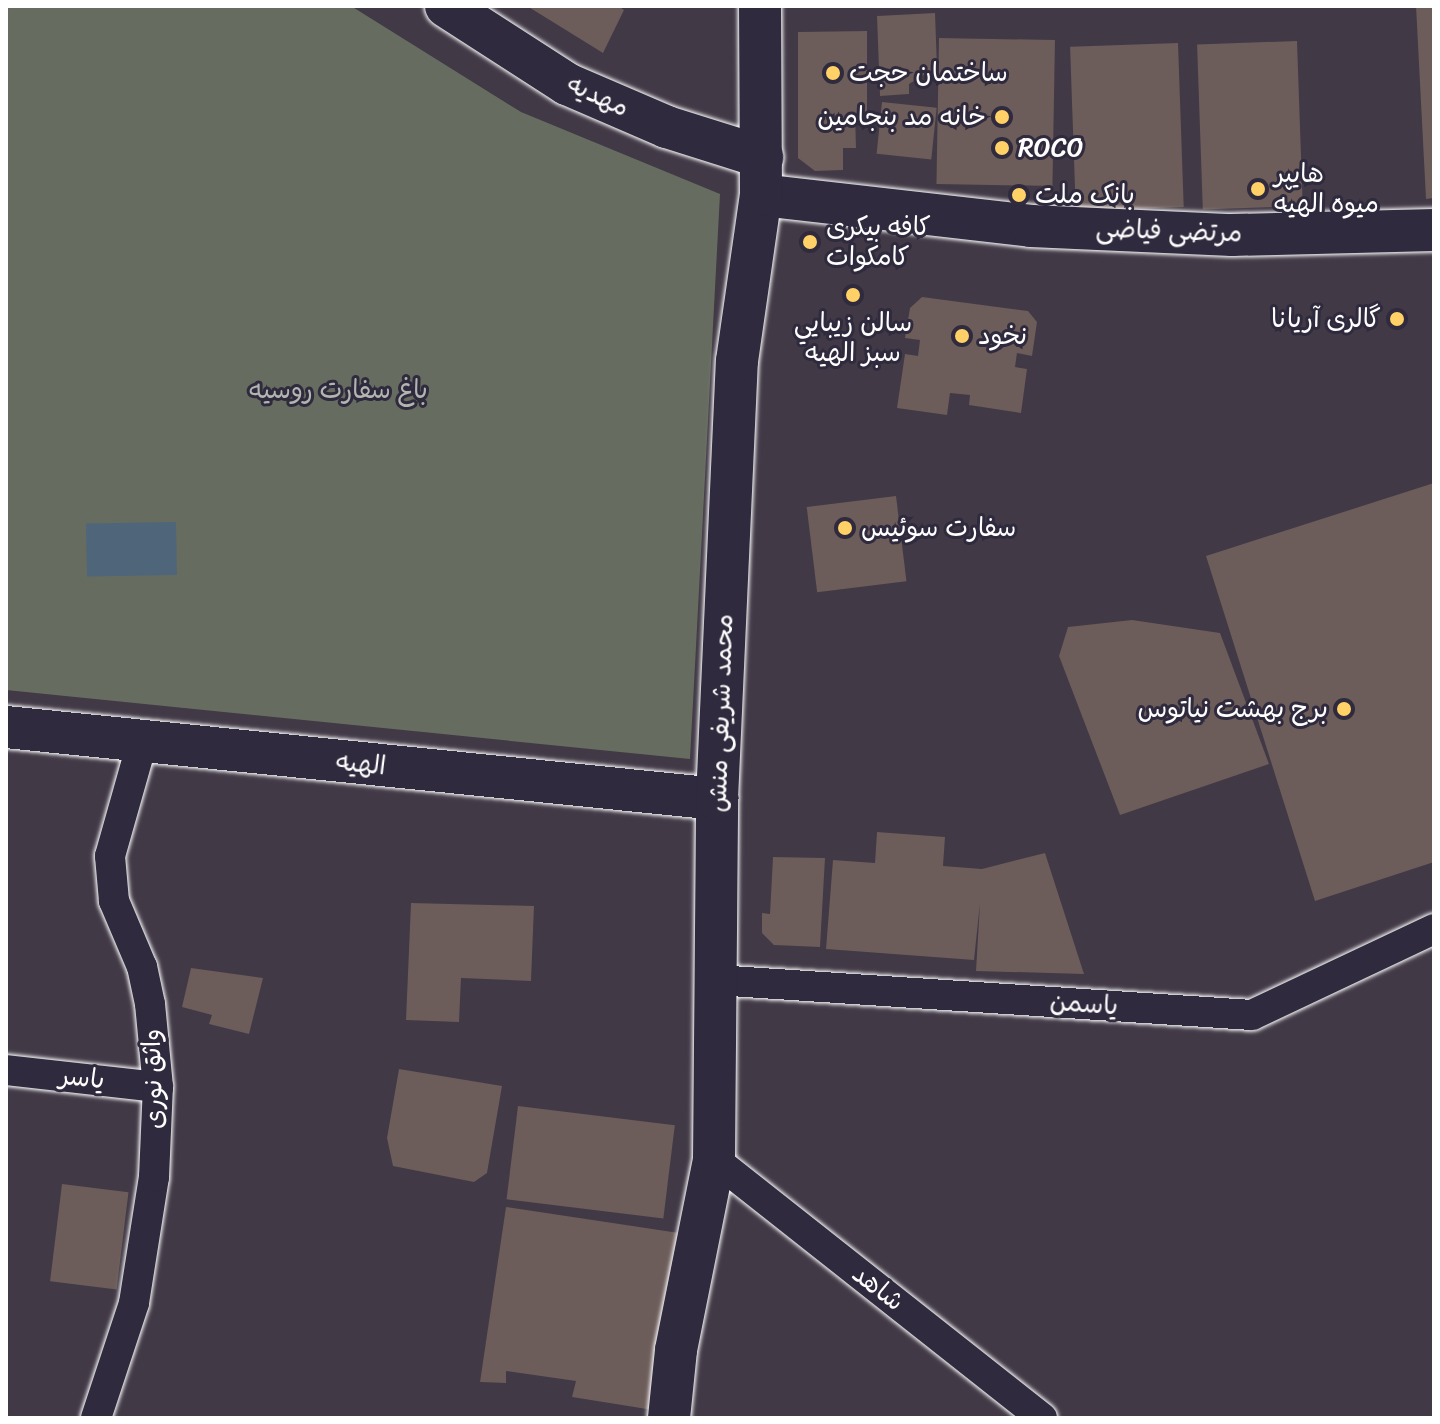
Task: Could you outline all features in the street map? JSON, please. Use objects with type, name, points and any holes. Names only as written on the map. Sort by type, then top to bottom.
[{"type":"street","name":"مهدیه","points":[[446,6],[567,84],[667,127],[762,176]]},
{"type":"street","name":"محمد شریفی منش","points":[[669,1418],[676,1350],[714,1159],[717,799],[737,361],[762,176],[760,6]]},
{"type":"street","name":"مرتضی فیاضی","points":[[762,176],[1031,226],[1232,235],[1434,230]]},
{"type":"street","name":"الهیه","points":[[6,727],[717,799]]},
{"type":"street","name":"واثق نوری","points":[[96,1418],[134,1303],[154,1177],[158,1087],[150,1004],[142,967],[114,901],[110,856],[142,743]]},
{"type":"street","name":"یاسمن","points":[[715,980],[1252,1015],[1434,929]]},
{"type":"street","name":"یاسر","points":[[6,1070],[158,1087]]},
{"type":"street","name":"شاهد","points":[[714,1159],[1042,1418]]},
{"type":"green space","name":"باغ سفارت روسیه","points":[[6,6],[351,6],[521,112],[720,194],[690,759],[6,690]]},
{"type":"water","points":[[176,522],[177,575],[87,577],[86,524]]},
{"type":"building","points":[[527,6],[618,6],[624,10],[603,53]]},
{"type":"building","points":[[1416,6],[1434,6],[1434,198],[1426,199]]},
{"type":"building","points":[[935,13],[937,67],[909,84],[909,94],[880,96],[877,16]]},
{"type":"building","name":"ساختمان حجت","points":[[867,31],[867,113],[855,113],[856,148],[843,148],[843,170],[815,171],[798,158],[798,32]]},
{"type":"building","points":[[939,38],[1055,40],[1052,186],[936,184]]},
{"type":"building","points":[[1297,41],[1303,206],[1203,209],[1197,44]]},
{"type":"building","points":[[1178,43],[1184,207],[1076,211],[1070,47]]},
{"type":"building","points":[[882,102],[937,108],[931,159],[877,154]]},
{"type":"building","points":[[922,297],[1028,311],[1037,322],[1032,356],[1017,353],[1015,367],[1027,369],[1021,413],[969,405],[970,395],[950,393],[947,415],[897,408],[905,354],[918,356],[920,340],[905,338],[910,308]]},
{"type":"building","name":"برج بهشت نیاتوس","points":[[1434,483],[1434,862],[1315,901],[1206,556]]},
{"type":"building","points":[[896,496],[906,581],[817,592],[807,507]]},
{"type":"building","points":[[1132,620],[1220,633],[1269,764],[1120,815],[1059,656],[1068,627]]},
{"type":"building","points":[[877,832],[945,837],[943,866],[982,869],[1045,853],[1084,974],[976,971],[980,903],[974,960],[826,949],[833,860],[875,863]]},
{"type":"building","points":[[773,857],[825,858],[820,947],[774,945],[762,933],[762,913],[770,914]]},
{"type":"building","points":[[411,903],[534,906],[531,981],[461,978],[459,1022],[406,1020]]},
{"type":"building","points":[[191,968],[263,978],[249,1034],[209,1024],[212,1015],[182,1007]]},
{"type":"building","points":[[399,1069],[502,1086],[487,1173],[474,1182],[393,1166],[387,1138]]},
{"type":"building","points":[[518,1106],[675,1125],[663,1219],[507,1199]]},
{"type":"building","points":[[62,1184],[129,1192],[117,1289],[50,1281]]},
{"type":"building","points":[[506,1207],[679,1233],[653,1410],[572,1397],[576,1381],[506,1371],[506,1383],[480,1382]]},
{"type":"place","name":"ساختمان حجت","points":[[833,73]]},
{"type":"place","name":"خانه مد بنجامین","points":[[1002,117]]},
{"type":"place","name":"ROCO","points":[[1002,148]]},
{"type":"place","name":"هایپر میوه الهیه","points":[[1258,189]]},
{"type":"place","name":"بانک ملت","points":[[1019,195]]},
{"type":"place","name":"کافه بیکری کامکوات","points":[[810,242]]},
{"type":"place","name":"سالن زيبايي سبز الهیه","points":[[853,295]]},
{"type":"place","name":"گالری آریانا","points":[[1397,319]]},
{"type":"place","name":"نخود","points":[[962,336]]},
{"type":"place","name":"سفارت سوئیس","points":[[845,528]]},
{"type":"place","name":"برج بهشت نیاتوس","points":[[1344,709]]}]
